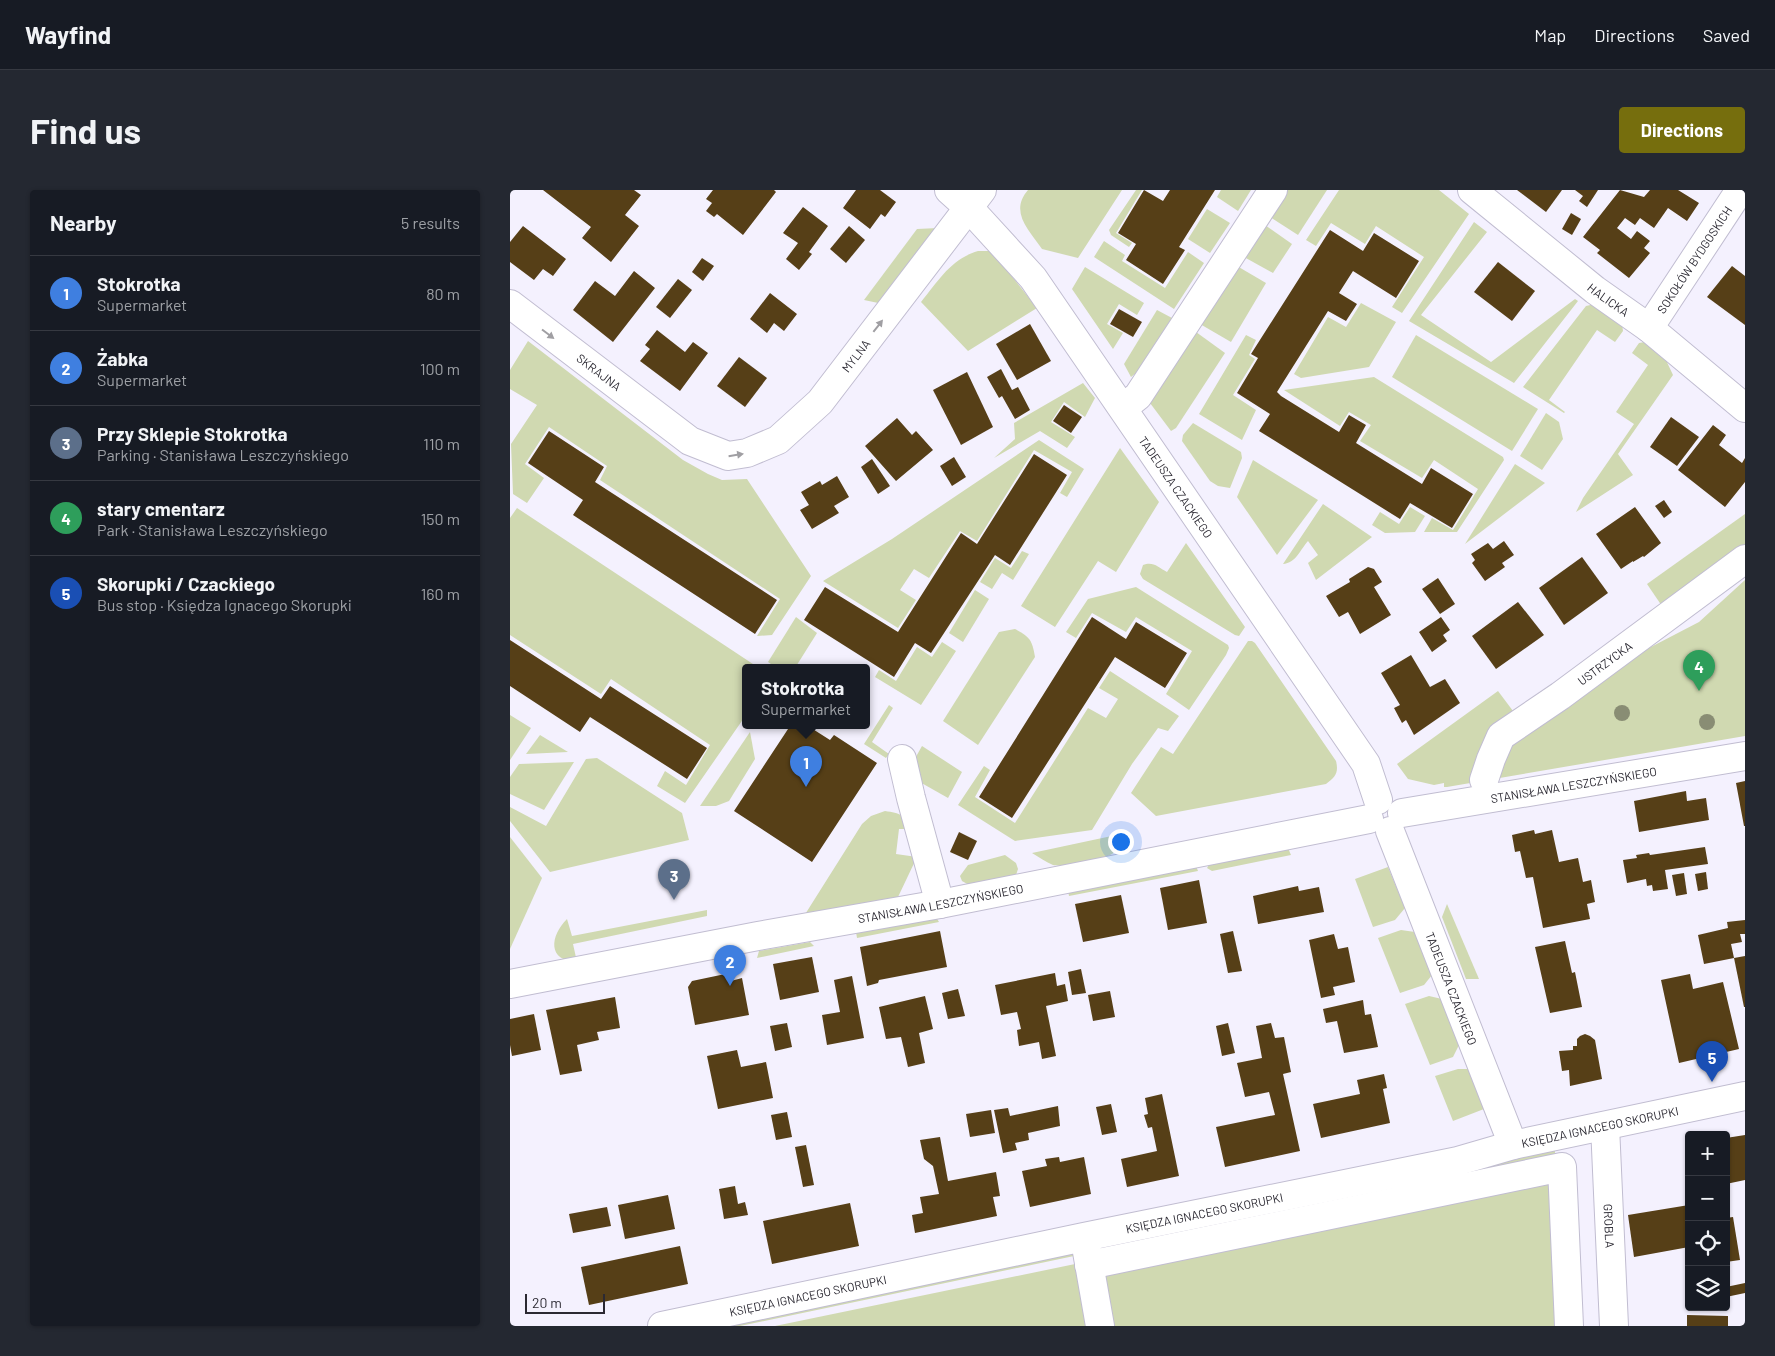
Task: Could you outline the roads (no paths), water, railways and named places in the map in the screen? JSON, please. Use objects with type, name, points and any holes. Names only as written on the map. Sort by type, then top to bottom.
[{"type":"street","points":[[1123,408],[1138,396],[1273,190]]},
{"type":"street","name":"HALICKA","points":[[1472,190],[1595,290],[1649,328],[1745,408]]},
{"type":"street","name":"SOKOŁÓW BYDGOSKICH","points":[[1649,328],[1740,190]]},
{"type":"street","name":"TADEUSZA CZACKIEGO","points":[[967,196],[1033,278],[1366,764],[1513,1145]]},
{"type":"street","name":"MYLNA","points":[[690,441],[728,456],[747,453],[778,440],[820,402],[967,196]]},
{"type":"street","name":"SKRAJNA","points":[[510,304],[690,441]]},
{"type":"street","name":"USTRZYCKA","points":[[1484,780],[1502,736],[1560,696],[1745,559]]},
{"type":"street","name":"STANISŁAWA LESZCZYŃSKIEGO","points":[[510,984],[749,938],[940,904],[1385,816],[1745,756]]},
{"type":"street","points":[[902,759],[940,904]]},
{"type":"street","name":"KSIĘDZA IGNACEGO SKORUPKI","points":[[662,1326],[1084,1237],[1458,1162],[1513,1145],[1745,1096]]},
{"type":"street","name":"GROBLA","points":[[1605,1126],[1614,1326]]},
{"type":"street","points":[[1089,1265],[1562,1167],[1569,1326]]},
{"type":"street","points":[[1084,1237],[1100,1326]]},
{"type":"place","name":"stary cmentarz","points":[[1699,691]]},
{"type":"place","name":"Stokrotka","points":[[806,787]]},
{"type":"place","name":"Przy Sklepie Stokrotka","points":[[674,900]]},
{"type":"place","name":"Żabka","points":[[730,986]]},
{"type":"place","name":"Skorupki / Czackiego","points":[[1712,1082]]}]
